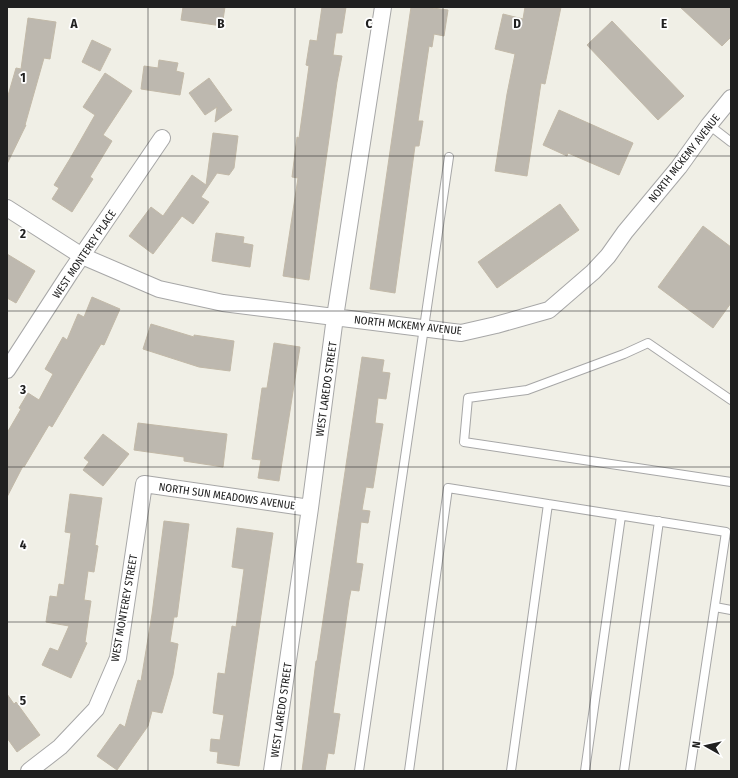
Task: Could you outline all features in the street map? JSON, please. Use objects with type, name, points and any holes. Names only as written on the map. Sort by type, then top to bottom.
[{"type":"street","name":"WEST LAREDO STREET","points":[[272,771],[310,508],[335,317],[383,7]]},
{"type":"street","name":"NORTH MCKEMY AVENUE","points":[[7,208],[82,256],[159,289],[223,303],[461,333],[549,310],[593,272],[608,256],[625,232],[678,167],[731,98]]},
{"type":"street","name":"WEST MONTEREY PLACE","points":[[7,370],[162,138]]},
{"type":"street","name":"NORTH SUN MEADOWS AVENUE","points":[[144,484],[310,508]]},
{"type":"street","name":"WEST MONTEREY STREET","points":[[29,771],[60,747],[96,709],[118,658],[144,484]]},
{"type":"lane","points":[[709,125],[731,142]]},
{"type":"lane","points":[[359,771],[449,157]]},
{"type":"lane","points":[[731,400],[648,343],[624,354],[527,390],[468,398],[464,442],[731,482]]},
{"type":"lane","points":[[409,771],[448,488],[728,532],[690,771]]},
{"type":"lane","points":[[511,771],[548,504]]},
{"type":"lane","points":[[585,771],[621,516]]},
{"type":"lane","points":[[624,771],[659,522]]},
{"type":"lane","points":[[715,607],[731,610]]},
{"type":"building","points":[[183,7],[225,7],[222,26],[181,20]]},
{"type":"building","points":[[322,7],[346,7],[342,33],[336,33],[333,55],[342,56],[309,280],[283,276],[298,178],[292,177],[309,66],[306,65],[310,40],[317,41]]},
{"type":"building","points":[[411,7],[448,10],[444,36],[434,34],[432,47],[429,46],[418,121],[423,121],[419,146],[415,146],[395,293],[370,289]]},
{"type":"building","points":[[525,7],[561,7],[545,84],[541,83],[527,176],[495,171],[515,54],[495,49],[503,14],[523,19]]},
{"type":"building","points":[[680,7],[731,7],[731,37],[722,46]]},
{"type":"building","points":[[28,18],[56,22],[50,59],[44,58],[26,125],[7,164],[7,99],[16,68],[21,69]]},
{"type":"building","points":[[612,21],[684,96],[658,120],[587,45]]},
{"type":"building","points":[[92,40],[111,49],[100,71],[82,62]]},
{"type":"building","points":[[159,60],[178,63],[176,71],[184,73],[180,95],[141,89],[144,66],[158,68]]},
{"type":"building","points":[[105,73],[132,91],[103,135],[112,141],[90,177],[93,179],[72,212],[52,199],[59,188],[54,185],[95,115],[83,107]]},
{"type":"building","points":[[209,78],[232,110],[215,122],[217,107],[205,115],[189,93]]},
{"type":"building","points":[[559,110],[633,143],[619,175],[568,153],[567,156],[543,145]]},
{"type":"building","points":[[213,133],[238,136],[234,168],[229,175],[217,173],[201,197],[209,202],[193,224],[182,216],[153,254],[129,236],[151,207],[163,216],[192,175],[206,185]]},
{"type":"building","points":[[560,204],[579,230],[497,288],[478,262]]},
{"type":"building","points":[[703,226],[731,247],[731,303],[713,328],[658,287]]},
{"type":"building","points":[[216,233],[244,237],[243,243],[253,245],[250,267],[212,261]]},
{"type":"building","points":[[7,254],[35,271],[16,303],[7,298]]},
{"type":"building","points":[[92,297],[120,309],[104,345],[101,344],[52,427],[49,425],[24,467],[23,466],[7,497],[7,433],[21,409],[19,408],[28,393],[39,400],[53,374],[45,369],[63,337],[67,340],[78,314],[84,317]]},
{"type":"building","points":[[151,324],[194,337],[194,335],[234,341],[230,371],[199,367],[143,349]]},
{"type":"building","points":[[274,343],[300,347],[279,481],[258,478],[261,460],[252,459],[262,388],[267,388]]},
{"type":"building","points":[[362,357],[384,360],[382,372],[390,373],[386,399],[378,398],[375,423],[383,424],[373,488],[366,487],[362,510],[370,511],[368,523],[361,522],[356,563],[363,564],[359,591],[351,590],[349,600],[333,713],[340,714],[334,754],[328,753],[325,771],[302,771],[316,661]]},
{"type":"building","points":[[138,423],[227,434],[223,467],[184,461],[184,457],[134,450]]},
{"type":"building","points":[[103,434],[129,454],[103,486],[83,470],[89,462],[84,458]]},
{"type":"building","points":[[70,494],[102,498],[95,545],[98,546],[94,572],[88,571],[84,600],[91,601],[85,642],[87,643],[71,678],[42,665],[50,648],[58,651],[69,626],[46,622],[50,596],[57,597],[59,584],[64,585],[71,533],[65,532]]},
{"type":"building","points":[[164,521],[189,524],[177,617],[174,617],[170,642],[178,644],[173,675],[162,713],[152,711],[148,726],[117,770],[97,756],[120,724],[125,727],[138,680],[141,681],[152,614]]},
{"type":"building","points":[[237,528],[273,533],[239,766],[217,763],[218,752],[210,751],[211,739],[220,740],[224,715],[213,713],[218,673],[225,674],[232,626],[236,627],[244,569],[232,567]]},
{"type":"building","points":[[7,694],[14,704],[16,702],[40,735],[17,752],[7,738]]}]
